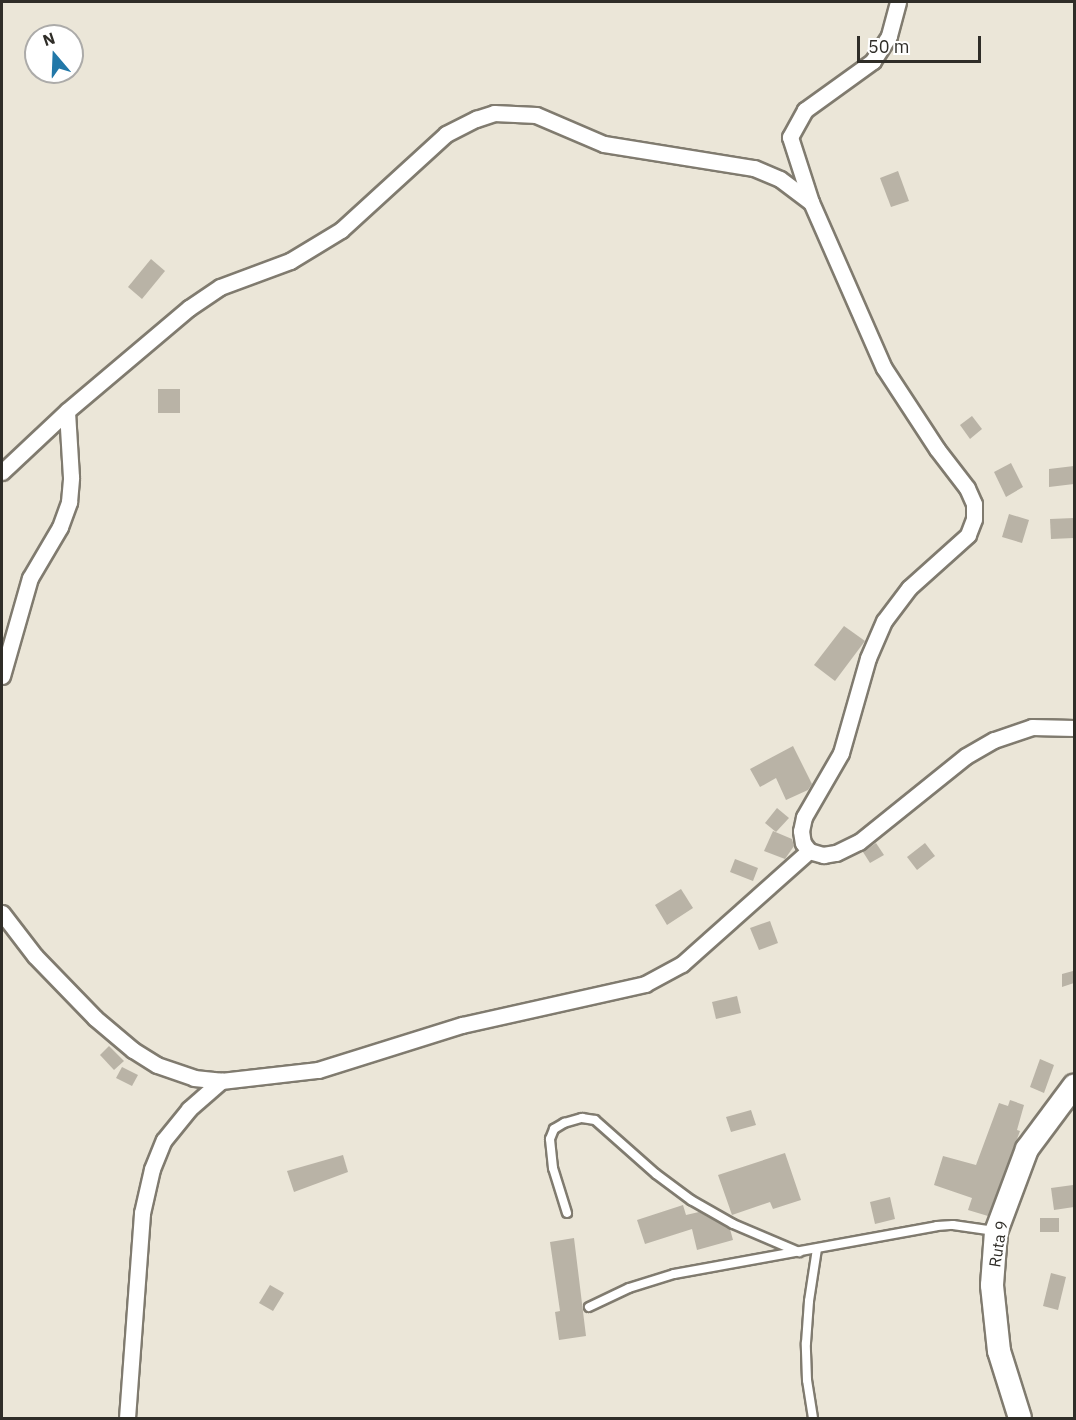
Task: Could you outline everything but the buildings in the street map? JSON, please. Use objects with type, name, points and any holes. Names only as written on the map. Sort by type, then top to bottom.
[{"type":"main road","name":"Ruta 9","points":[[1020,1419],[999,1351],[992,1286],[996,1232],[1027,1149],[1074,1086]]},
{"type":"street","points":[[898,2],[889,36],[873,61],[805,110],[792,129],[790,137],[811,202],[884,368],[967,488],[974,504],[974,519],[968,535],[909,588],[896,604],[875,639],[841,753],[804,817],[801,831],[803,843],[809,851],[823,855],[836,853],[860,842],[966,756],[994,740],[1032,727],[1074,728]]},
{"type":"street","points":[[2,472],[66,411],[189,308],[220,288],[274,268],[308,252],[341,230],[446,134],[494,113],[536,115],[580,136],[620,147],[754,168],[780,179],[811,202]]},
{"type":"street","points":[[2,676],[30,578],[60,527],[69,502],[71,477],[66,411]]},
{"type":"street","points":[[2,913],[35,956],[95,1018],[133,1050],[157,1065],[194,1078],[220,1081],[318,1070],[462,1025],[645,984],[682,964],[809,851]]},
{"type":"street","points":[[127,1419],[142,1213],[152,1169],[164,1140],[189,1109],[220,1081]]},
{"type":"lane","points":[[567,1214],[553,1168],[550,1139],[554,1129],[564,1123],[582,1118],[595,1120],[656,1174],[691,1200],[733,1224],[801,1252]]},
{"type":"lane","points":[[589,1307],[649,1280],[937,1226],[953,1225],[996,1232]]},
{"type":"lane","points":[[813,1419],[807,1380],[806,1342],[809,1301],[818,1249]]}]
